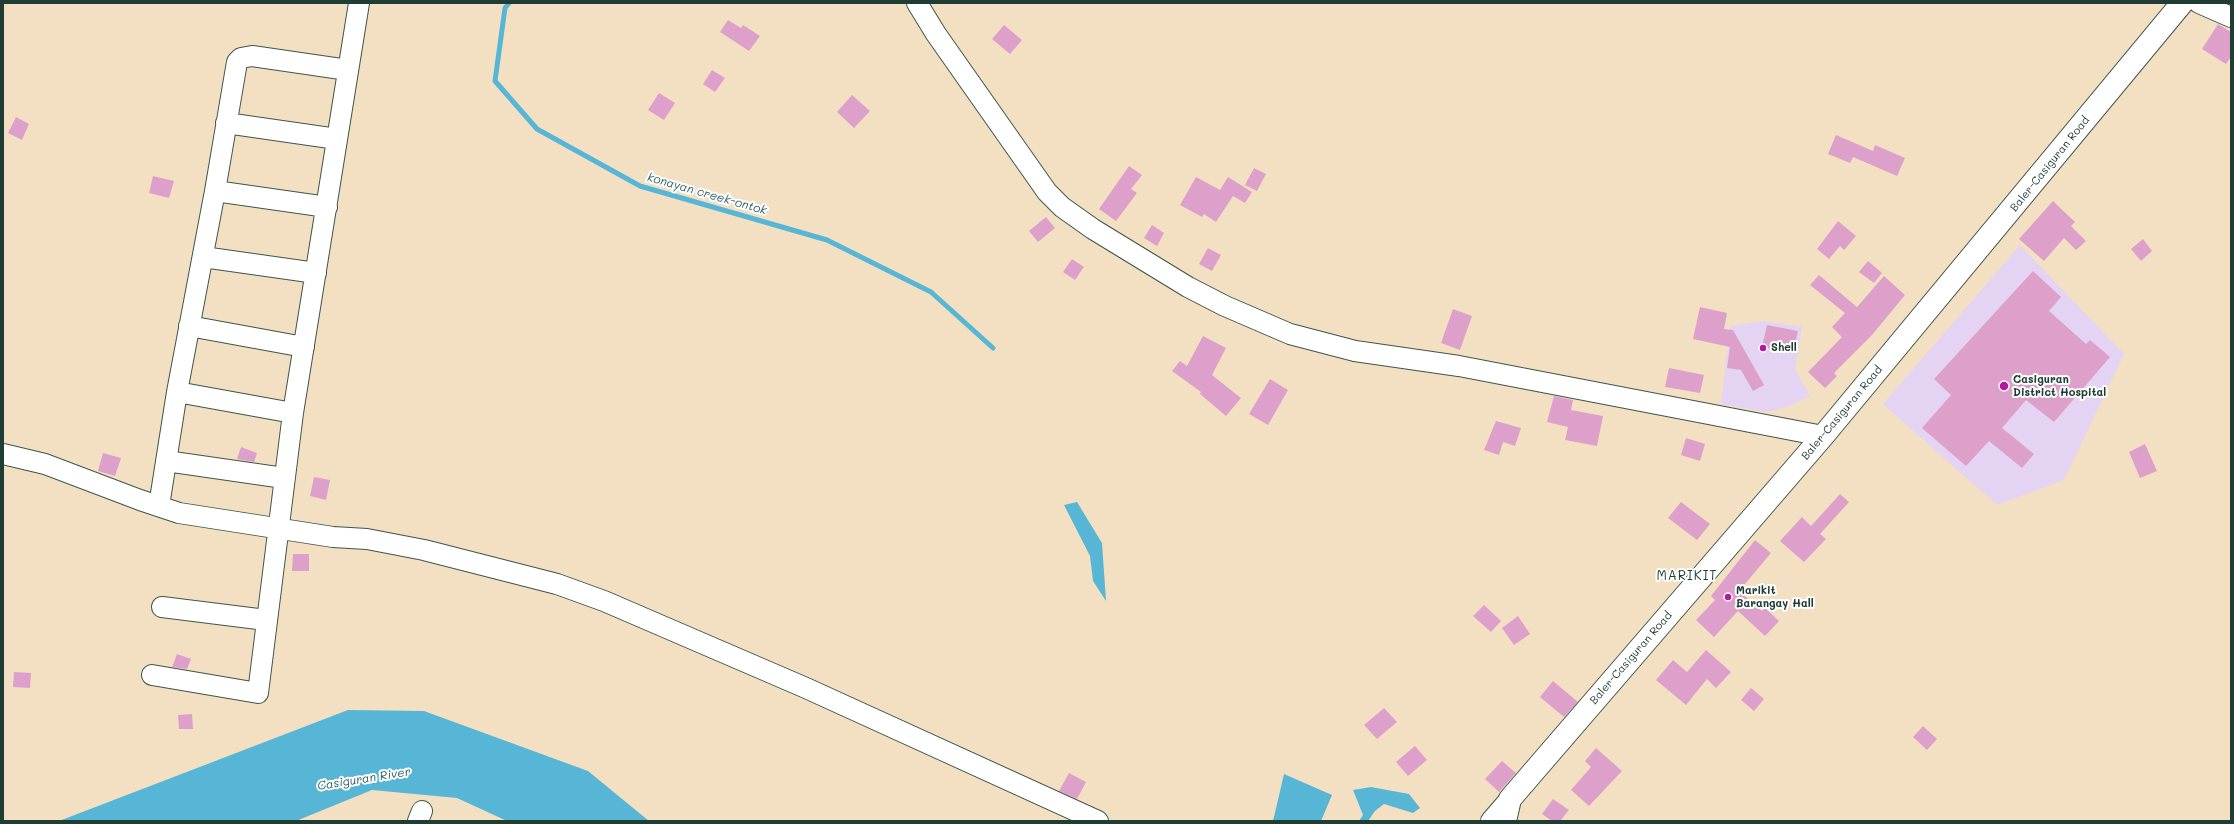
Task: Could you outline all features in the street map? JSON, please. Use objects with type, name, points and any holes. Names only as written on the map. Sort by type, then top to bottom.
[{"type":"main road","name":"Baler-Casiguran Road","points":[[1505,821],[1510,799],[1823,436],[2182,3]]},
{"type":"street","points":[[152,675],[258,693],[293,413],[359,3]]},
{"type":"street","points":[[916,3],[940,41],[1047,192],[1062,207],[1093,229],[1188,286],[1225,306],[1290,334],[1355,351],[1459,366],[1823,436]]},
{"type":"street","points":[[2199,3],[2231,17]]},
{"type":"street","points":[[159,506],[177,392],[215,191],[234,70],[241,58],[252,56],[348,70]]},
{"type":"street","points":[[226,123],[337,139]]},
{"type":"street","points":[[215,191],[326,207]]},
{"type":"street","points":[[203,257],[316,273]]},
{"type":"street","points":[[189,326],[304,347]]},
{"type":"street","points":[[177,392],[293,413]]},
{"type":"street","points":[[3,454],[45,464],[179,513],[333,537],[367,539],[424,550],[557,584],[604,600],[806,688],[1098,821]]},
{"type":"street","points":[[166,461],[284,478]]},
{"type":"street","points":[[162,607],[266,620]]},
{"type":"street","points":[[1491,821],[1510,799]]},
{"type":"shaded area","name":"Casiguran District Hospital","points":[[2020,245],[2124,354],[2064,480],[1997,505],[1883,404]]},
{"type":"shaded area","name":"Shell","points":[[1763,321],[1802,327],[1795,369],[1810,396],[1787,407],[1766,412],[1721,404],[1730,326]]},
{"type":"water","points":[[1077,502],[1102,543],[1106,601],[1093,581],[1090,556],[1064,505]]},
{"type":"water","name":"Casiguran River","points":[[348,710],[424,711],[588,771],[649,821],[507,821],[457,798],[372,790],[296,821],[59,821]]},
{"type":"water","points":[[1284,774],[1332,795],[1321,821],[1273,821]]},
{"type":"water","points":[[1371,787],[1409,794],[1420,808],[1413,813],[1384,804],[1375,811],[1368,821],[1359,821],[1363,815],[1353,790]]},
{"type":"building","points":[[728,20],[741,28],[743,25],[760,36],[749,51],[720,32]]},
{"type":"building","points":[[2218,24],[2231,32],[2231,57],[2226,64],[2202,49]]},
{"type":"building","points":[[1004,25],[1022,40],[1010,54],[992,39]]},
{"type":"building","points":[[712,70],[725,78],[715,92],[703,84]]},
{"type":"building","points":[[659,93],[675,103],[664,120],[648,110]]},
{"type":"building","points":[[852,95],[870,111],[854,128],[837,112]]},
{"type":"building","points":[[16,117],[29,124],[22,140],[8,133]]},
{"type":"building","points":[[1836,135],[1873,151],[1875,145],[1905,158],[1897,176],[1853,157],[1850,163],[1828,154]]},
{"type":"building","points":[[1129,166],[1142,175],[1131,189],[1137,193],[1116,221],[1099,209]]},
{"type":"building","points":[[1254,168],[1266,174],[1257,191],[1245,185]]},
{"type":"building","points":[[153,176],[174,181],[169,198],[149,193]]},
{"type":"building","points":[[1196,177],[1220,190],[1228,177],[1252,192],[1245,203],[1233,196],[1216,222],[1204,214],[1202,217],[1180,205]]},
{"type":"building","points":[[2053,201],[2075,222],[2071,226],[2086,241],[2076,250],[2064,238],[2044,261],[2019,239]]},
{"type":"building","points":[[1046,217],[1055,228],[1038,242],[1029,231]]},
{"type":"building","points":[[1838,221],[1856,236],[1844,250],[1840,246],[1829,259],[1817,249]]},
{"type":"building","points":[[1152,225],[1164,233],[1157,246],[1144,238]]},
{"type":"building","points":[[2143,239],[2152,251],[2141,261],[2131,249]]},
{"type":"building","points":[[1208,248],[1221,255],[1212,271],[1199,264]]},
{"type":"building","points":[[1072,259],[1084,267],[1075,280],[1063,272]]},
{"type":"building","points":[[1868,261],[1882,273],[1874,283],[1859,272]]},
{"type":"building","points":[[2033,271],[2061,297],[2049,311],[2086,344],[2090,340],[2110,357],[2054,422],[2026,400],[2002,428],[2034,454],[2022,468],[1989,441],[1966,466],[1922,428],[1951,395],[1934,379]]},
{"type":"building","points":[[1819,275],[1857,307],[1884,276],[1905,295],[1872,335],[1834,373],[1837,376],[1825,388],[1808,372],[1842,337],[1832,327],[1845,313],[1810,285]]},
{"type":"building","points":[[1700,307],[1727,313],[1724,329],[1733,330],[1764,385],[1753,391],[1741,370],[1727,368],[1730,347],[1693,339]]},
{"type":"building","points":[[1453,309],[1472,316],[1460,350],[1441,343]]},
{"type":"building","points":[[1767,325],[1798,331],[1793,353],[1762,347]]},
{"type":"building","points":[[1203,336],[1226,348],[1212,375],[1241,398],[1226,416],[1200,394],[1201,392],[1172,371],[1180,361],[1187,366]]},
{"type":"building","points":[[1669,368],[1704,375],[1700,393],[1665,387]]},
{"type":"building","points":[[1270,379],[1288,390],[1268,425],[1249,414]]},
{"type":"building","points":[[1554,396],[1573,400],[1571,410],[1603,416],[1597,446],[1565,440],[1568,427],[1547,422]]},
{"type":"building","points":[[1496,421],[1521,428],[1515,446],[1503,442],[1499,455],[1484,450]]},
{"type":"building","points":[[1686,438],[1705,444],[1700,461],[1681,455]]},
{"type":"building","points":[[2145,444],[2157,471],[2140,478],[2129,452]]},
{"type":"building","points":[[241,447],[257,453],[254,462],[237,459]]},
{"type":"building","points":[[103,453],[121,458],[115,476],[98,471]]},
{"type":"building","points":[[314,477],[330,480],[326,500],[310,496]]},
{"type":"building","points":[[1840,494],[1849,502],[1820,534],[1826,539],[1804,562],[1780,541],[1802,517],[1811,526]]},
{"type":"building","points":[[1681,502],[1710,524],[1697,540],[1668,518]]},
{"type":"building","points":[[1755,540],[1771,553],[1739,591],[1762,611],[1765,608],[1779,621],[1765,636],[1738,611],[1714,637],[1696,620],[1715,600],[1711,596]]},
{"type":"building","points":[[293,554],[309,554],[309,571],[292,571]]},
{"type":"building","points":[[1484,605],[1501,621],[1491,632],[1473,616]]},
{"type":"building","points":[[1518,616],[1530,634],[1514,645],[1502,628]]},
{"type":"building","points":[[1706,650],[1731,672],[1716,688],[1707,679],[1686,705],[1656,680],[1673,660],[1687,672]]},
{"type":"building","points":[[177,654],[191,659],[187,669],[172,667]]},
{"type":"building","points":[[14,672],[31,673],[30,688],[13,687]]},
{"type":"building","points":[[1553,681],[1578,702],[1564,717],[1540,697]]},
{"type":"building","points":[[1751,688],[1764,699],[1754,711],[1741,700]]},
{"type":"building","points":[[1384,708],[1397,722],[1377,739],[1364,725]]},
{"type":"building","points":[[192,714],[193,729],[179,729],[178,715]]},
{"type":"building","points":[[1923,726],[1937,739],[1927,750],[1913,737]]},
{"type":"building","points":[[1415,746],[1427,760],[1408,776],[1396,762]]},
{"type":"building","points":[[1596,748],[1622,771],[1589,806],[1571,790],[1591,767],[1585,761]]},
{"type":"building","points":[[1502,761],[1516,773],[1499,792],[1485,779]]},
{"type":"building","points":[[1069,773],[1086,782],[1077,799],[1059,791]]},
{"type":"building","points":[[1553,799],[1569,810],[1560,821],[1552,821],[1542,814]]},
{"type":"waterway","name":"konayan creek-ontok","points":[[509,3],[505,8],[495,81],[537,129],[640,186],[827,240],[931,292],[993,348]]},
{"type":"place","name":"Shell","points":[[1763,348]]},
{"type":"place","name":"Casiguran District Hospital","points":[[2004,386]]},
{"type":"place","name":"Marikit Barangay Hall","points":[[1728,597]]},
{"type":"district","name":"MARIKIT","points":[[1687,576]]}]
